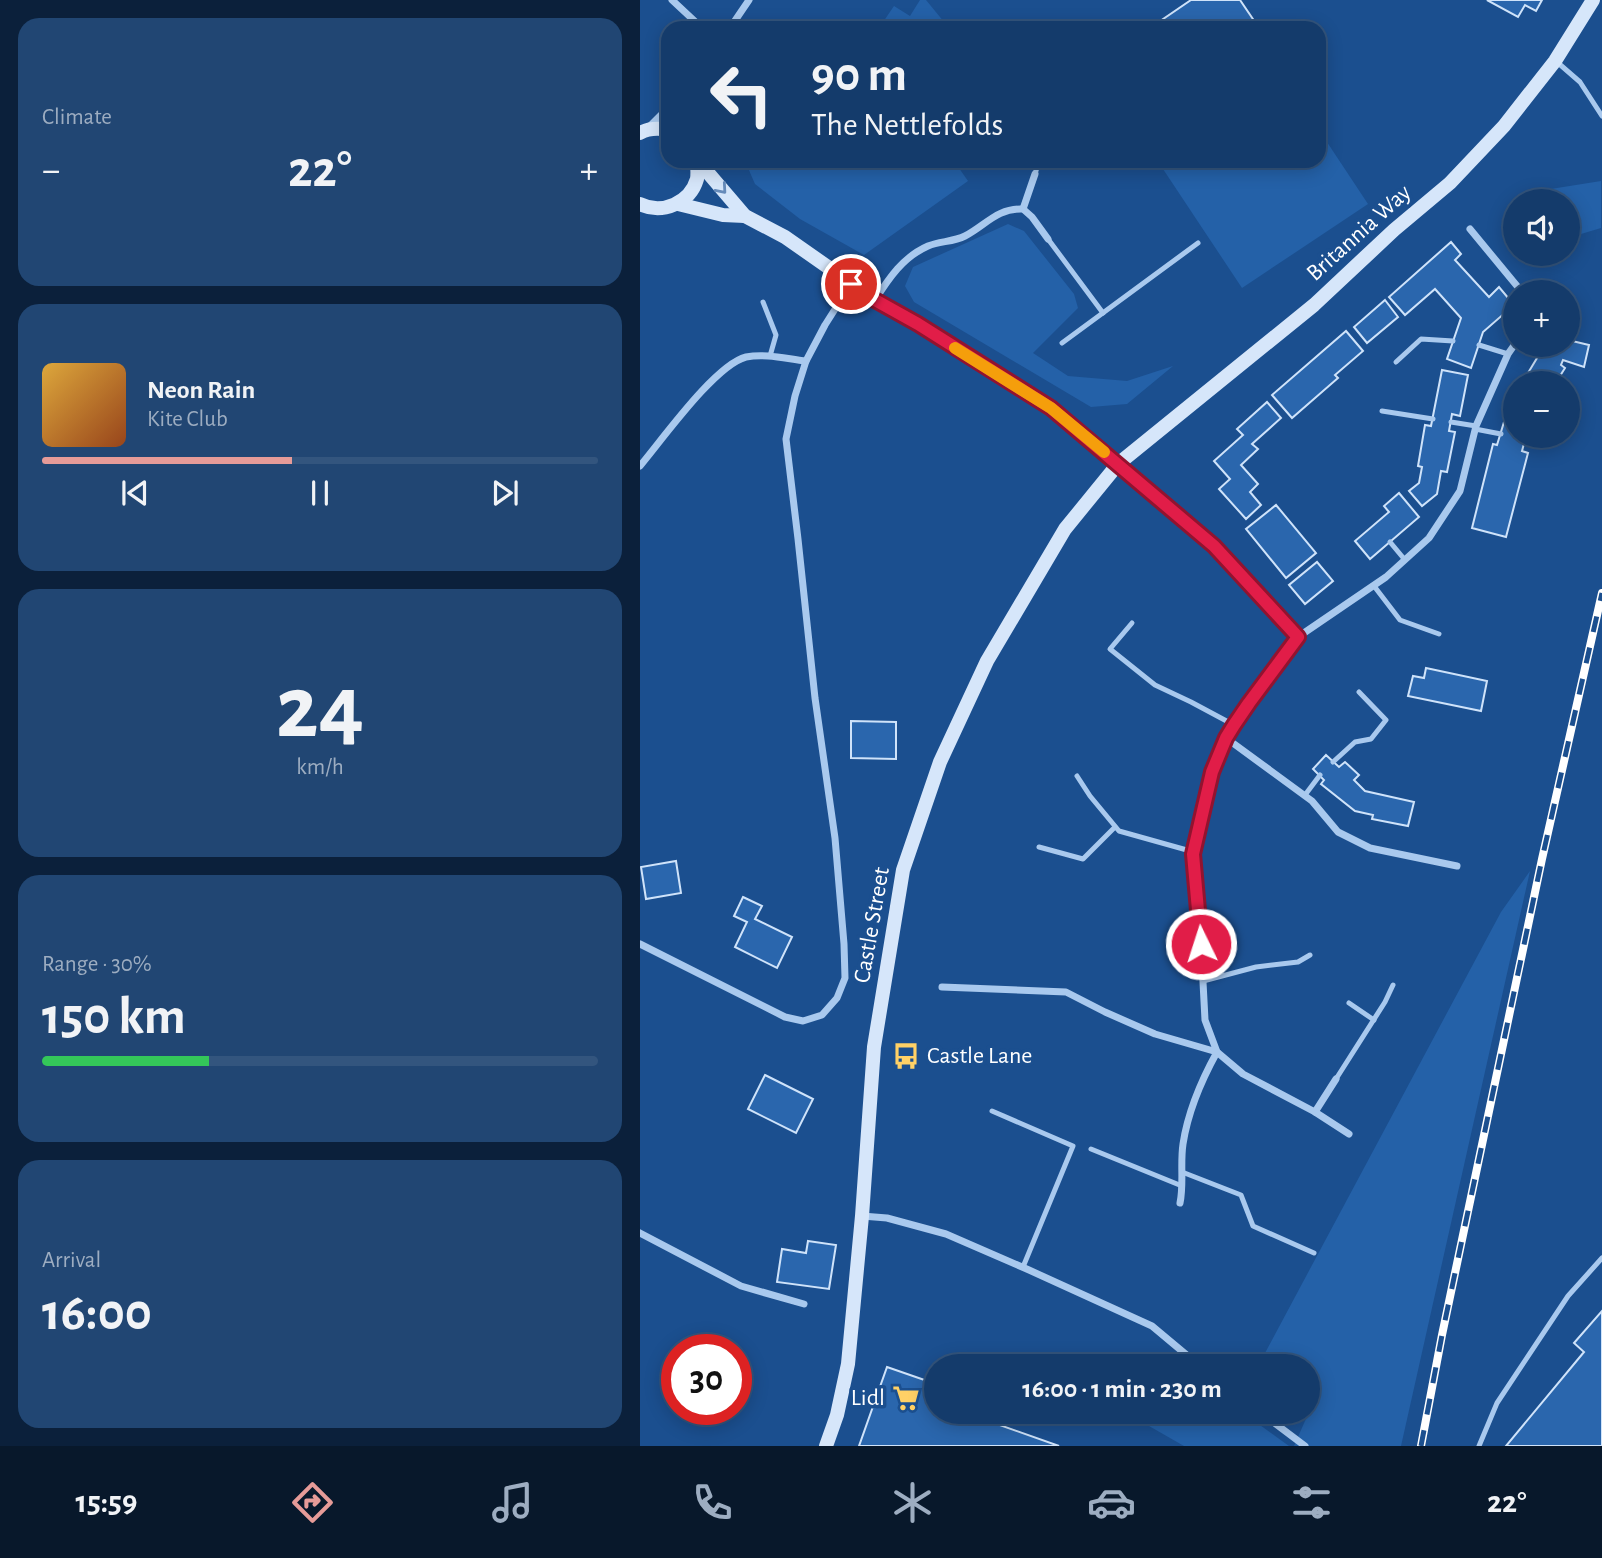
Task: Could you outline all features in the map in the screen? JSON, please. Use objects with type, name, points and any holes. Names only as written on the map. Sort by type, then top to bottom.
[{"type":"street","points":[[672,0],[694,21]]},
{"type":"street","points":[[735,21],[749,0]]},
{"type":"street","name":"Britannia Way","points":[[1118,464],[1314,305],[1394,230],[1450,183],[1504,126],[1555,61],[1593,0]]},
{"type":"street","points":[[643,131],[661,114]]},
{"type":"street","points":[[643,131],[661,128]]},
{"type":"street","points":[[640,204],[647,208],[663,209],[678,204],[690,192],[697,177],[697,168]]},
{"type":"street","points":[[703,168],[745,216],[785,237],[875,300],[1051,408],[1214,546],[1298,637]]},
{"type":"street","points":[[1023,209],[1035,174]]},
{"type":"street","points":[[678,204],[723,215],[745,216]]},
{"type":"street","points":[[875,300],[900,266],[917,252],[931,245],[965,236],[1012,208],[1023,209],[1048,239]]},
{"type":"street","points":[[1470,229],[1512,280]]},
{"type":"street","name":"Castle Street","points":[[640,944],[785,1017],[803,1021],[822,1015],[837,998],[845,978],[835,838],[815,698],[786,439],[806,361],[851,284]]},
{"type":"street","points":[[640,466],[704,389],[726,368],[745,358],[770,356],[806,361]]},
{"type":"street","points":[[1180,1203],[1183,1144],[1191,1110],[1217,1052],[1205,1020],[1193,854],[1212,772],[1234,725],[1298,637],[1386,577],[1429,538],[1460,491],[1476,427],[1507,357]]},
{"type":"street","name":"Castle Street","points":[[826,1446],[837,1415],[848,1364],[874,1047],[903,870],[940,762],[986,662],[1065,529],[1118,464]]},
{"type":"street","points":[[1226,738],[1312,801],[1338,832],[1370,848],[1457,866]]},
{"type":"street","points":[[942,987],[1066,992],[1155,1034],[1217,1052],[1243,1074],[1316,1112],[1349,1134]]},
{"type":"street","points":[[1316,1112],[1336,1079]]},
{"type":"street","points":[[862,1216],[887,1218],[946,1234],[1152,1326],[1185,1354]]},
{"type":"street","points":[[640,1233],[740,1286],[804,1304]]},
{"type":"street","points":[[1276,1424],[1305,1446]]},
{"type":"lane","points":[[1555,61],[1580,82],[1601,116]]},
{"type":"lane","points":[[1035,174],[1037,168]]},
{"type":"lane","points":[[1048,239],[1103,313]]},
{"type":"lane","points":[[1062,343],[1198,243]]},
{"type":"lane","points":[[763,302],[776,335],[770,356]]},
{"type":"lane","points":[[1396,362],[1421,338],[1453,341]]},
{"type":"lane","points":[[1479,345],[1503,352]]},
{"type":"lane","points":[[1382,411],[1433,419]]},
{"type":"lane","points":[[1451,422],[1501,434]]},
{"type":"lane","points":[[1390,542],[1405,560]]},
{"type":"lane","points":[[1374,586],[1400,620],[1439,634]]},
{"type":"lane","points":[[1132,623],[1110,649],[1155,685],[1234,725]]},
{"type":"lane","points":[[1333,762],[1355,742],[1371,739],[1386,720],[1359,692]]},
{"type":"lane","points":[[1304,796],[1320,775]]},
{"type":"lane","points":[[1077,776],[1118,831],[1194,852]]},
{"type":"lane","points":[[1039,847],[1083,859],[1115,827]]},
{"type":"lane","points":[[1203,981],[1256,967],[1298,962],[1310,955]]},
{"type":"lane","points":[[1336,1079],[1393,985]]},
{"type":"lane","points":[[1349,1003],[1374,1020]]},
{"type":"lane","points":[[992,1111],[1073,1146],[1023,1267]]},
{"type":"lane","points":[[1091,1149],[1182,1186]]},
{"type":"lane","points":[[1182,1172],[1241,1195],[1253,1226],[1314,1253]]},
{"type":"lane","points":[[1479,1446],[1497,1404],[1568,1296],[1601,1258]]},
{"type":"shaded area","points":[[920,0],[926,0],[943,21],[884,21],[894,6],[910,16]]},
{"type":"shaded area","points":[[1326,141],[1368,204],[1242,288],[1162,168],[1326,168]]},
{"type":"shaded area","points":[[748,168],[959,168],[968,181],[864,255],[800,219],[755,184]]},
{"type":"shaded area","points":[[1601,181],[1601,228],[1580,234],[1580,189],[1551,189]]},
{"type":"shaded area","points":[[1008,224],[1024,231],[1074,294],[1078,308],[1033,353],[1068,376],[1127,381],[1173,366],[1127,404],[1091,407],[914,302],[905,286],[913,267]]},
{"type":"shaded area","points":[[1530,871],[1401,1446],[1294,1446],[1304,1424],[1320,1424],[1320,1354],[1265,1353],[1501,912]]},
{"type":"shaded area","points":[[1146,1424],[1259,1424],[1289,1446],[1184,1446]]},
{"type":"building","points":[[1191,0],[1240,0],[1254,21],[1160,21]]},
{"type":"building","points":[[1487,0],[1542,0],[1536,11],[1525,5],[1518,17]]},
{"type":"building","points":[[1451,242],[1461,254],[1455,260],[1489,297],[1499,287],[1503,292],[1503,315],[1483,332],[1471,368],[1447,359],[1461,318],[1435,289],[1405,315],[1389,297]]},
{"type":"building","points":[[1385,300],[1398,317],[1367,343],[1354,327]]},
{"type":"building","points":[[1346,331],[1363,351],[1335,375],[1338,378],[1292,418],[1272,395]]},
{"type":"building","points":[[1580,343],[1589,345],[1584,367],[1563,360],[1563,371],[1529,371],[1538,357],[1580,357]]},
{"type":"building","points":[[1442,370],[1468,375],[1460,416],[1452,414],[1449,431],[1455,432],[1447,472],[1441,471],[1437,494],[1422,506],[1409,491],[1419,483],[1422,467],[1418,466],[1425,425],[1431,426]]},
{"type":"building","points":[[1267,402],[1281,418],[1252,444],[1258,449],[1241,465],[1258,484],[1250,492],[1261,505],[1246,519],[1219,489],[1230,479],[1214,461],[1243,435],[1237,429]]},
{"type":"building","points":[[1503,425],[1503,448],[1523,448],[1522,451],[1528,453],[1506,537],[1472,528],[1493,444],[1497,445]]},
{"type":"building","points":[[1399,493],[1419,517],[1370,559],[1355,541],[1389,512],[1384,506]]},
{"type":"building","points":[[1276,505],[1316,553],[1286,578],[1246,529]]},
{"type":"building","points":[[1317,562],[1333,581],[1305,604],[1289,585]]},
{"type":"building","points":[[1426,668],[1487,681],[1481,711],[1408,696],[1413,676],[1424,678]]},
{"type":"building","points":[[851,721],[896,722],[896,759],[851,758]]},
{"type":"building","points":[[1326,755],[1339,767],[1345,762],[1359,775],[1354,780],[1365,791],[1414,802],[1408,826],[1372,819],[1373,815],[1355,811],[1321,784],[1324,780],[1313,769]]},
{"type":"building","points":[[676,861],[681,893],[646,899],[641,867]]},
{"type":"building","points":[[743,897],[762,906],[755,919],[792,937],[777,968],[735,947],[747,922],[734,916]]},
{"type":"building","points":[[765,1075],[813,1099],[796,1133],[748,1109]]},
{"type":"building","points":[[808,1241],[836,1245],[829,1289],[777,1282],[782,1249],[806,1253]]},
{"type":"building","points":[[1602,1311],[1602,1446],[1506,1446],[1584,1352],[1574,1343]]},
{"type":"building","name":"Lidl","points":[[887,1367],[924,1380],[924,1424],[997,1424],[1059,1446],[859,1446]]},
{"type":"railway","points":[[1421,1446],[1542,859],[1602,593]]},
{"type":"slow traffic","points":[[955,348],[1051,408],[1104,452]]},
{"type":"place","name":"Castle Lane","points":[[906,1056]]},
{"type":"place","name":"Lidl","points":[[906,1398]]},
{"type":"route","points":[[851,284],[1051,408],[1214,546],[1298,637],[1234,725],[1212,772],[1193,854],[1201,944]]}]
